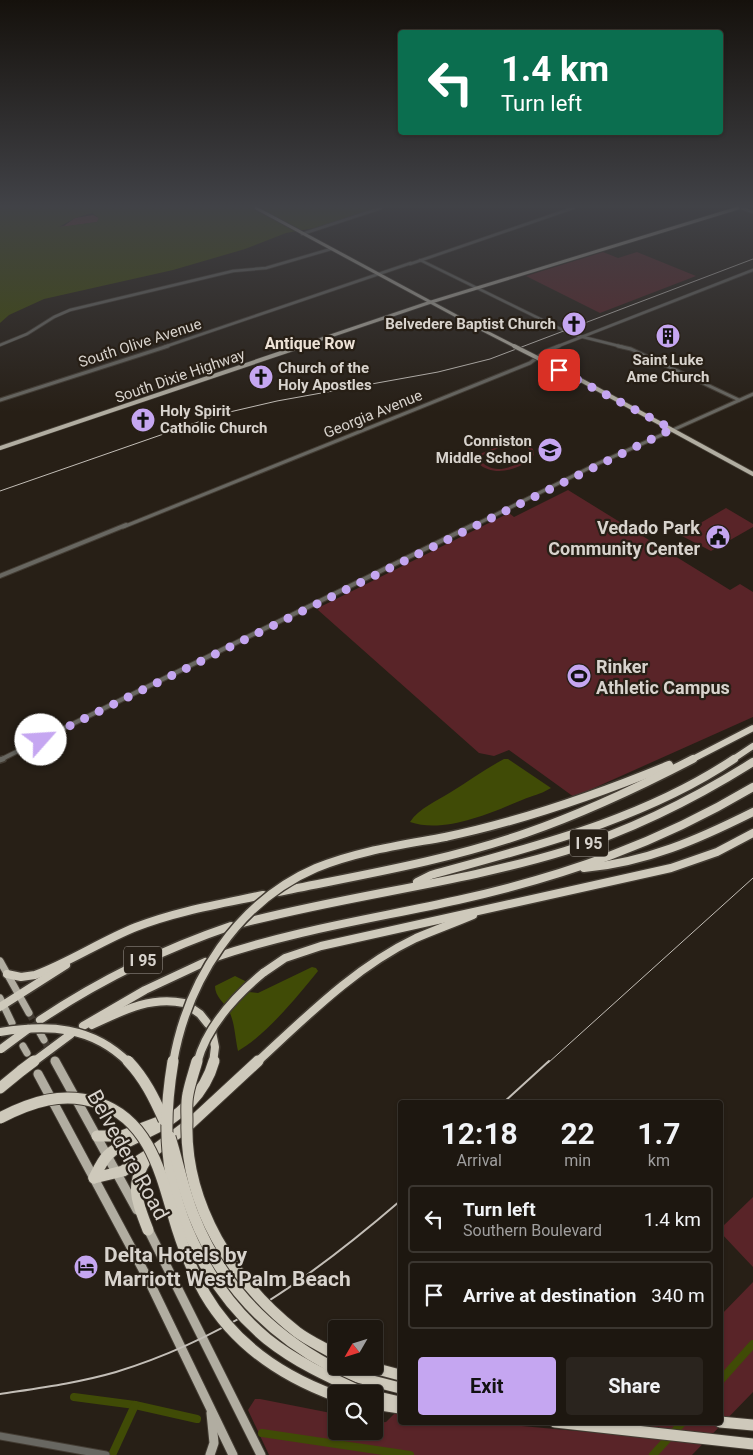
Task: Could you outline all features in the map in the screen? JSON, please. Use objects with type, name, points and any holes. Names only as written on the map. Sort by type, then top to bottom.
[{"type":"highway","points":[[278,892],[428,861],[516,836],[593,807],[753,728]]},
{"type":"highway","points":[[410,886],[430,875],[536,847],[625,816],[693,783],[753,746]]},
{"type":"highway","points":[[345,1385],[317,1373],[271,1343],[235,1308],[206,1268],[186,1226],[172,1182],[168,1152],[167,1118],[170,1074],[180,1029],[202,977],[227,938],[263,901],[296,878],[335,861],[371,851],[445,837],[555,809],[698,756]]},
{"type":"highway","name":"I 95","points":[[243,923],[518,863],[603,838],[678,806],[753,762]]},
{"type":"highway","name":"I 95","points":[[216,957],[286,935],[539,880],[609,858],[666,835],[720,808],[753,787]]},
{"type":"highway","points":[[576,868],[606,867],[634,860],[690,840],[753,812]]},
{"type":"highway","points":[[328,1350],[315,1344],[285,1322],[247,1286],[212,1232],[200,1202],[192,1173],[187,1135],[187,1100],[199,1053],[221,1014],[242,990],[263,972],[285,958],[321,946],[677,867],[717,852],[753,833]]},
{"type":"highway","points":[[7,974],[18,978],[34,976],[124,932],[163,917],[263,895]]},
{"type":"highway","points":[[94,1178],[117,1174],[151,1153],[203,1113],[322,1002],[362,970],[394,950],[436,929],[509,905]]},
{"type":"highway","name":"I 95","points":[[40,1020],[88,989],[148,958],[231,926]]},
{"type":"highway","points":[[1,1003],[19,994],[96,946]]},
{"type":"highway","name":"I 95","points":[[176,1116],[192,1103],[207,1081],[215,1053],[210,1028],[200,1014],[187,1005],[165,1000],[144,1003],[85,1026],[145,990],[205,962]]},
{"type":"highway","points":[[0,1032],[36,1027],[69,1029],[97,1039],[123,1056],[143,1077],[154,1095],[165,1122],[198,1226],[218,1264],[243,1299],[262,1320],[283,1338],[318,1360],[356,1377],[398,1388]]},
{"type":"highway","points":[[1,1049],[28,1029]]},
{"type":"highway","points":[[0,1088],[73,1033]]},
{"type":"highway","points":[[0,1118],[35,1103],[53,1098],[70,1098],[98,1102],[113,1108],[127,1118],[138,1129],[152,1151],[187,1257],[199,1283],[215,1309],[244,1344],[270,1365],[301,1384],[328,1393]]},
{"type":"highway","points":[[97,1136],[111,1139],[122,1138],[176,1116]]},
{"type":"highway","points":[[94,1178],[108,1155],[122,1145],[176,1116]]},
{"type":"highway","points":[[148,1230],[136,1198],[134,1186],[141,1167],[151,1153]]},
{"type":"highway","points":[[383,1370],[398,1374]]},
{"type":"highway","points":[[383,1398],[398,1402]]},
{"type":"highway","points":[[383,1405],[398,1408]]},
{"type":"highway","points":[[723,1422],[753,1425]]},
{"type":"highway","points":[[584,1425],[753,1444]]},
{"type":"main road","points":[[382,276],[752,472]]},
{"type":"main road","name":"South Dixie Highway","points":[[0,448],[431,302],[517,276]]},
{"type":"main road","points":[[0,961],[30,1013]]},
{"type":"main road","points":[[1,1003],[12,1023]]},
{"type":"main road","name":"Belvedere Road","points":[[55,1061],[148,1230],[261,1455]]},
{"type":"main road","points":[[38,1074],[148,1279],[233,1455]]},
{"type":"main road","points":[[210,1406],[214,1443],[210,1455]]},
{"type":"street","points":[[0,345],[27,334],[54,317],[70,310],[213,276]]},
{"type":"street","name":"South Olive Avenue","points":[[0,400],[128,359],[372,276]]},
{"type":"street","points":[[452,276],[580,338],[631,349],[739,400]]},
{"type":"street","name":"Georgia Avenue","points":[[0,576],[530,363],[546,351],[738,276]]},
{"type":"street","points":[[0,760],[672,429],[753,394]]},
{"type":"street","points":[[0,1436],[102,1454]]},
{"type":"shaded area","points":[[0,276],[147,276],[44,299],[9,315],[0,323]]},
{"type":"shaded area","points":[[526,276],[696,276],[696,276],[600,313]]},
{"type":"shaded area","points":[[510,442],[526,444],[533,449],[534,455],[522,465],[499,471],[484,468],[478,463],[478,457],[482,453]],"holes":[[[508,444],[525,446],[530,450],[530,456],[513,466],[499,469],[487,466],[482,462],[483,455]]]},
{"type":"shaded area","name":"Rinker Athletic Campus","points":[[568,490],[730,590],[740,584],[753,592],[753,717],[574,797],[509,750],[494,756],[479,753],[318,610],[320,607],[509,513],[514,517]]},
{"type":"shaded area","points":[[726,508],[753,524],[753,527],[711,551],[680,535]]},
{"type":"shaded area","points":[[504,759],[508,759],[551,788],[496,811],[452,824],[423,825],[410,822],[423,809]]},
{"type":"shaded area","points":[[312,967],[318,971],[291,1003],[259,1036],[238,1051],[231,1016],[218,996],[215,986],[235,976],[245,981],[249,992],[258,993]]},
{"type":"shaded area","points":[[753,1197],[753,1267],[723,1235],[723,1226]]},
{"type":"shaded area","points":[[753,1282],[753,1392],[723,1423],[723,1313]]},
{"type":"shaded area","points":[[255,1399],[260,1399],[328,1412],[328,1440],[383,1440],[383,1422],[386,1422],[395,1413],[398,1413],[398,1425],[510,1425],[610,1434],[618,1425],[721,1425],[692,1455],[269,1455],[248,1410]]},
{"type":"waterway","points":[[723,1378],[753,1344]]},
{"type":"waterway","points":[[74,1397],[135,1405]]},
{"type":"waterway","points":[[112,1455],[135,1405]]},
{"type":"waterway","points":[[135,1405],[197,1419]]},
{"type":"waterway","points":[[653,1455],[680,1425]]},
{"type":"waterway","points":[[262,1433],[410,1455]]},
{"type":"tunnel","points":[[29,1013],[39,1031]]},
{"type":"tunnel","points":[[44,1040],[55,1061]]},
{"type":"railway","points":[[0,491],[221,414],[277,401],[438,372],[490,359],[709,276]]},
{"type":"railway","points":[[548,1063],[753,878]]},
{"type":"railway","points":[[506,1100],[549,1061]]},
{"type":"railway","points":[[0,1394],[102,1376],[157,1358],[195,1341],[232,1323],[301,1279],[335,1255],[398,1203]]},
{"type":"place","name":"Belvedere Baptist Church","points":[[574,324]]},
{"type":"place","name":"Saint Luke Ame Church","points":[[668,336]]},
{"type":"place","name":"Church of the Holy Apostles","points":[[261,377]]},
{"type":"place","name":"Holy Spirit Catholic Church","points":[[143,420]]},
{"type":"place","name":"Conniston Middle School","points":[[550,450]]},
{"type":"place","name":"Vedado Park Community Center","points":[[718,537]]},
{"type":"place","name":"Rinker Athletic Campus","points":[[579,676]]},
{"type":"place","name":"Delta Hotels by Marriott West Palm Beach","points":[[86,1267]]},
{"type":"district","name":"Antique Row","points":[[310,343]]},
{"type":"route","points":[[41,740],[672,429],[559,370]]}]
